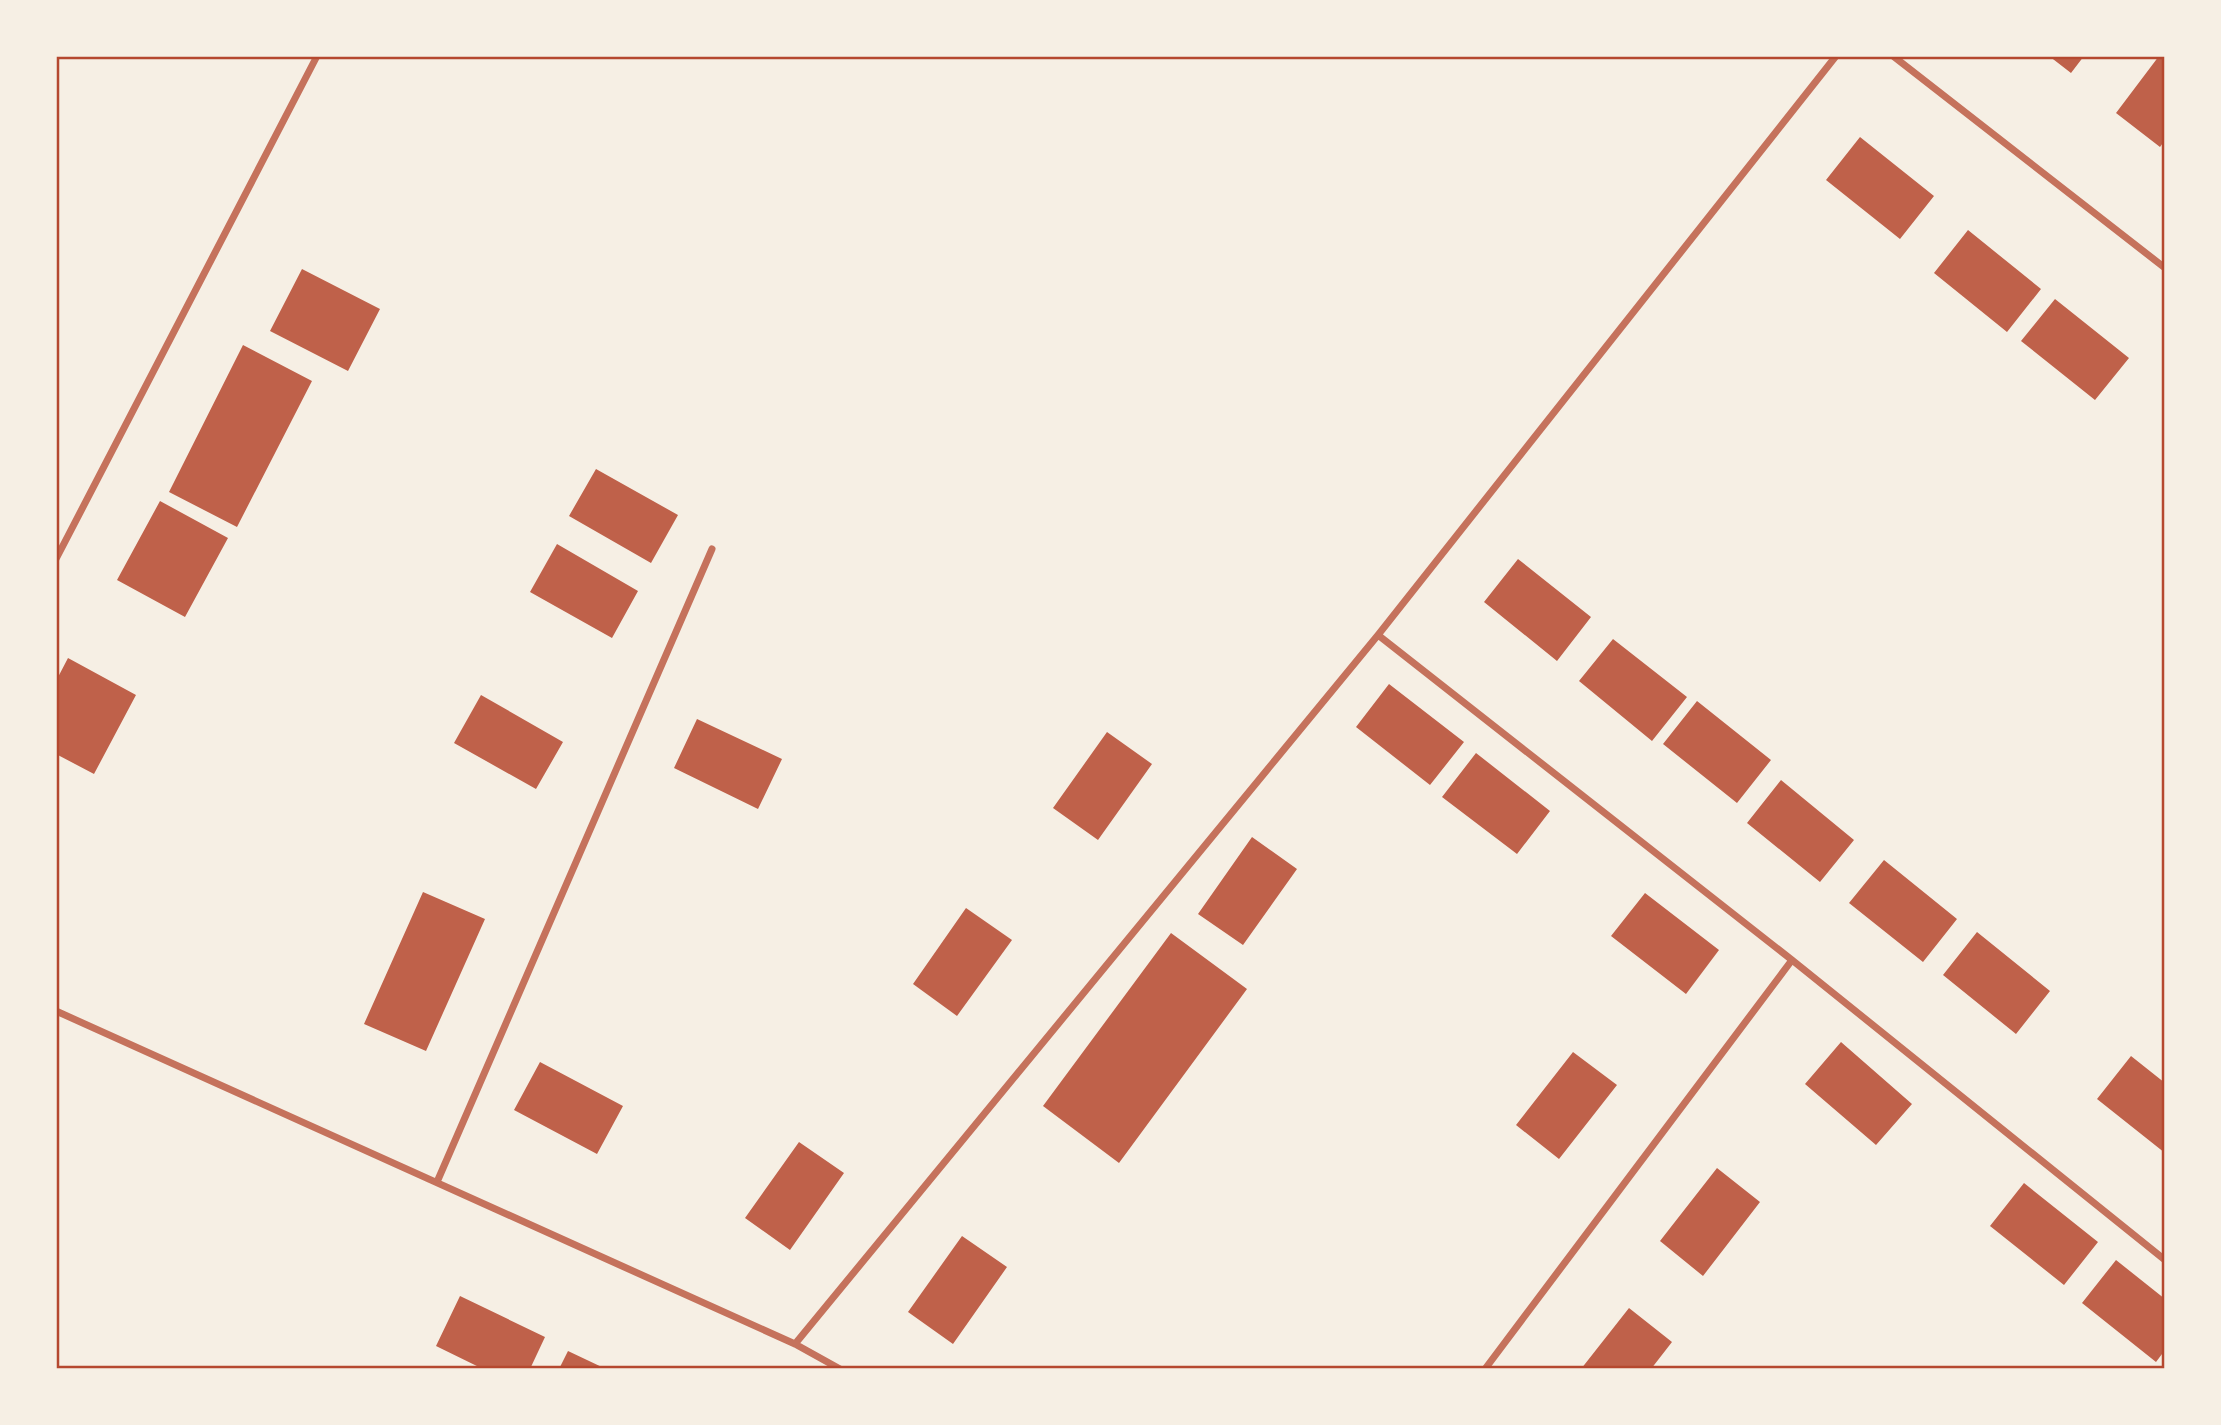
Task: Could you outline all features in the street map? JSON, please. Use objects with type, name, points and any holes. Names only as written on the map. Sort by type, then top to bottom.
[{"type":"street","points":[[56,559],[317,56]]},
{"type":"street","points":[[795,1344],[1378,635],[1836,56]]},
{"type":"street","points":[[1894,56],[2165,268]]},
{"type":"street","points":[[437,1182],[712,549]]},
{"type":"street","points":[[1378,635],[1792,960],[2165,1260]]},
{"type":"street","points":[[1485,1369],[1792,960]]},
{"type":"street","points":[[56,1012],[795,1344],[840,1369]]},
{"type":"building","points":[[2049,56],[2084,56],[2071,73]]},
{"type":"building","points":[[2159,56],[2165,57],[2165,140],[2160,147],[2116,113]]},
{"type":"building","points":[[1860,137],[1934,196],[1900,239],[1826,180]]},
{"type":"building","points":[[1968,230],[2041,289],[2007,332],[1934,273]]},
{"type":"building","points":[[302,269],[380,309],[348,371],[270,331]]},
{"type":"building","points":[[2055,299],[2129,358],[2095,400],[2021,341]]},
{"type":"building","points":[[243,345],[312,381],[237,527],[169,492]]},
{"type":"building","points":[[596,469],[678,515],[651,563],[569,516]]},
{"type":"building","points":[[160,501],[228,538],[185,617],[117,580]]},
{"type":"building","points":[[557,544],[638,591],[612,638],[530,592]]},
{"type":"building","points":[[1518,559],[1591,617],[1557,661],[1484,602]]},
{"type":"building","points":[[1613,639],[1687,697],[1652,741],[1579,681]]},
{"type":"building","points":[[68,658],[136,695],[94,774],[56,754],[56,681]]},
{"type":"building","points":[[1389,684],[1464,742],[1430,785],[1356,727]]},
{"type":"building","points":[[481,695],[563,742],[536,789],[454,743]]},
{"type":"building","points":[[1697,701],[1771,760],[1737,803],[1663,744]]},
{"type":"building","points":[[697,719],[782,759],[758,809],[674,768]]},
{"type":"building","points":[[1107,732],[1152,764],[1098,840],[1053,808]]},
{"type":"building","points":[[1476,753],[1550,811],[1517,854],[1442,797]]},
{"type":"building","points":[[1781,780],[1854,840],[1820,882],[1747,823]]},
{"type":"building","points":[[1252,837],[1297,869],[1243,945],[1198,914]]},
{"type":"building","points":[[1884,860],[1957,919],[1923,962],[1849,903]]},
{"type":"building","points":[[423,892],[485,919],[426,1051],[364,1024]]},
{"type":"building","points":[[1645,893],[1719,950],[1686,994],[1611,936]]},
{"type":"building","points":[[966,908],[1012,940],[957,1016],[913,984]]},
{"type":"building","points":[[1977,932],[2050,991],[2016,1034],[1943,975]]},
{"type":"building","points":[[1171,933],[1247,989],[1119,1163],[1043,1106]]},
{"type":"building","points":[[1841,1042],[1912,1104],[1876,1145],[1805,1084]]},
{"type":"building","points":[[1573,1052],[1617,1085],[1559,1159],[1516,1125]]},
{"type":"building","points":[[2131,1056],[2165,1083],[2165,1153],[2097,1099]]},
{"type":"building","points":[[540,1062],[623,1106],[597,1154],[514,1110]]},
{"type":"building","points":[[799,1142],[844,1173],[790,1250],[745,1218]]},
{"type":"building","points":[[1717,1168],[1760,1202],[1703,1276],[1660,1241]]},
{"type":"building","points":[[2024,1183],[2098,1242],[2064,1285],[1990,1226]]},
{"type":"building","points":[[962,1236],[1007,1267],[953,1344],[908,1312]]},
{"type":"building","points":[[2116,1260],[2165,1299],[2165,1350],[2156,1362],[2082,1303]]},
{"type":"building","points":[[460,1296],[545,1337],[530,1369],[483,1369],[436,1346]]},
{"type":"building","points":[[1629,1308],[1672,1342],[1651,1369],[1581,1369]]},
{"type":"building","points":[[568,1351],[606,1369],[559,1369]]}]
